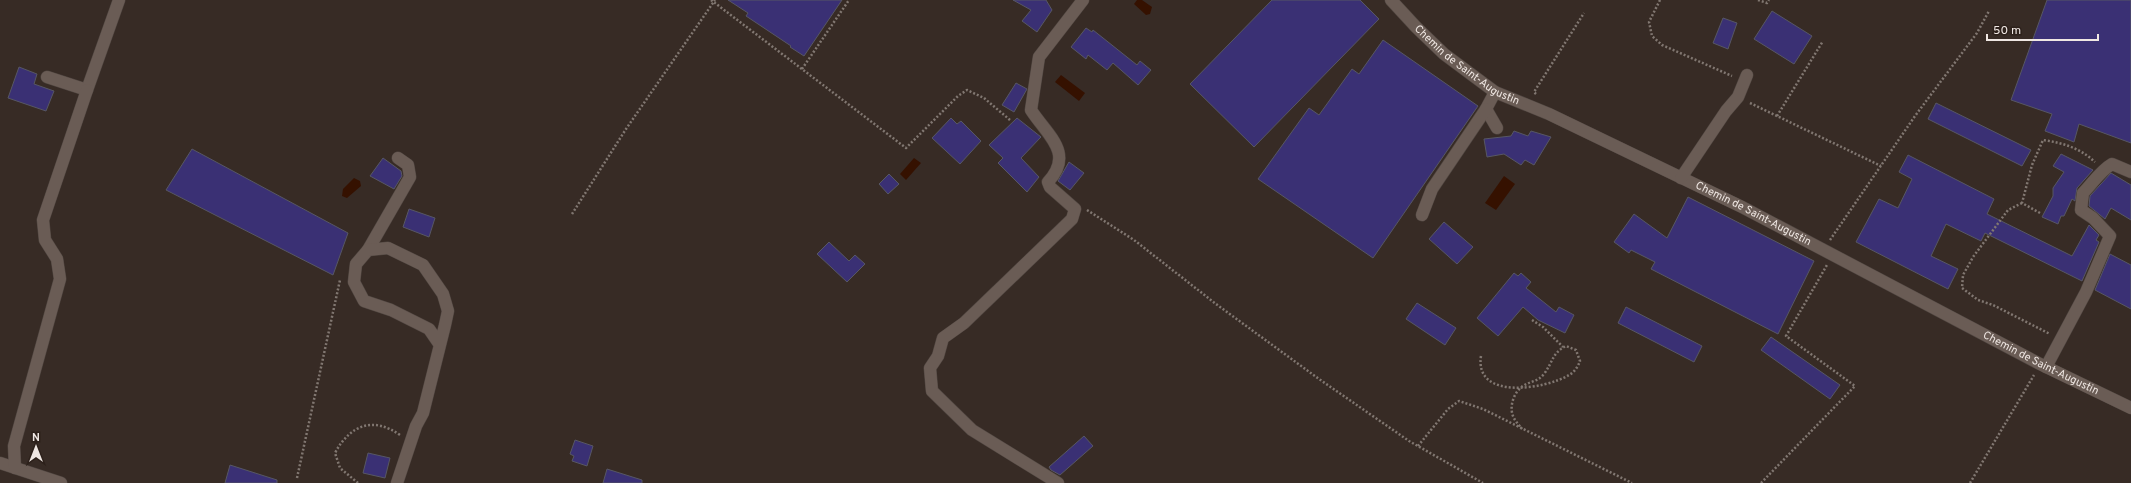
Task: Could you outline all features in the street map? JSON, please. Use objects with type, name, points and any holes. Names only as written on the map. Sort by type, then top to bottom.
[{"type":"street","points":[[15,468],[14,446],[60,279],[57,259],[45,240],[43,220],[119,0]]},
{"type":"street","points":[[1058,483],[972,430],[932,391],[930,368],[938,356],[943,338],[964,323],[1072,219],[1075,209],[1050,187],[1048,182],[1060,165],[1060,152],[1031,110],[1039,57],[1083,0]]},
{"type":"street","name":"Chemin de Saint-Augustin","points":[[1391,0],[1412,24],[1444,54],[1495,92],[1549,114],[1742,207],[2043,366],[2131,408]]},
{"type":"street","points":[[48,77],[87,90]]},
{"type":"street","points":[[1681,178],[1726,111],[1738,97],[1745,78]]},
{"type":"street","points":[[1422,215],[1432,189],[1486,109],[1495,92]]},
{"type":"street","points":[[1486,109],[1497,128]]},
{"type":"street","points":[[398,158],[408,165],[410,177],[368,250],[356,264],[354,282],[364,301],[391,310],[429,329],[440,345]]},
{"type":"street","points":[[2043,366],[2086,292],[2110,236],[2093,218],[2082,210],[2083,193],[2095,181],[2103,169],[2112,164],[2131,172]]},
{"type":"street","points":[[368,250],[388,248],[423,264],[443,294],[448,311],[423,413],[411,439],[397,483]]},
{"type":"street","points":[[0,463],[61,483]]},
{"type":"path","points":[[710,0],[715,1],[906,148],[958,96],[967,90],[984,98],[1010,120]]},
{"type":"path","points":[[802,69],[848,0]]},
{"type":"path","points":[[1660,0],[1649,22],[1652,36],[1662,45],[1688,57],[1745,78]]},
{"type":"path","points":[[1758,0],[1767,3],[1769,0]]},
{"type":"path","points":[[572,214],[626,129],[715,1]]},
{"type":"path","points":[[1760,483],[1855,386],[1786,336],[1828,252],[1881,166],[1977,33],[1989,11]]},
{"type":"path","points":[[1540,98],[1534,92],[1584,13]]},
{"type":"path","points":[[1777,116],[1823,41]]},
{"type":"path","points":[[1738,97],[1881,166]]},
{"type":"path","points":[[2060,338],[1993,305],[1978,300],[1962,288],[1963,275],[1973,257],[2008,210],[2022,203],[2032,165],[2043,140],[2066,144],[2088,155],[2103,169]]},
{"type":"path","points":[[2022,203],[2040,213]]},
{"type":"path","points":[[1075,209],[1086,209],[1134,240],[1291,360],[1418,446],[1483,483]]},
{"type":"path","points":[[297,478],[311,405],[319,380],[323,350],[341,273],[356,264]]},
{"type":"path","points":[[1532,320],[1543,327],[1563,347]]},
{"type":"path","points":[[1481,356],[1480,365],[1483,376],[1494,384],[1521,388],[1554,382],[1570,375],[1577,368],[1580,361],[1576,350],[1566,346],[1557,350],[1544,374],[1536,381],[1521,388],[1514,396],[1512,406],[1513,416],[1522,429]]},
{"type":"path","points":[[1970,483],[2043,366]]},
{"type":"path","points":[[1418,446],[1448,409],[1459,401],[1483,409],[1632,483]]},
{"type":"path","points":[[358,483],[340,468],[335,453],[343,439],[356,429],[374,424],[391,429],[404,438],[411,439]]},
{"type":"shaded area","points":[[1137,0],[1142,0],[1152,7],[1150,14],[1146,15],[1134,4]]},
{"type":"shaded area","points":[[1061,75],[1085,93],[1079,101],[1055,82]]},
{"type":"shaded area","points":[[914,158],[921,163],[906,180],[900,174]]},
{"type":"shaded area","points":[[1504,176],[1515,184],[1496,210],[1485,203]]},
{"type":"shaded area","points":[[354,178],[360,181],[361,186],[347,198],[342,196],[343,189]]},
{"type":"building","points":[[728,0],[842,0],[804,56],[746,16],[748,13]]},
{"type":"building","points":[[1013,0],[1046,0],[1052,10],[1037,32],[1022,21],[1031,10]]},
{"type":"building","points":[[1272,0],[1360,0],[1379,19],[1254,147],[1190,84]]},
{"type":"building","points":[[2047,0],[2131,0],[2131,143],[2079,124],[2074,142],[2045,131],[2052,114],[2011,100]]},
{"type":"building","points":[[1772,11],[1812,36],[1794,64],[1754,39]]},
{"type":"building","points":[[1723,18],[1737,23],[1728,49],[1713,43]]},
{"type":"building","points":[[1086,28],[1092,32],[1093,30],[1137,65],[1140,61],[1151,70],[1138,85],[1113,63],[1107,70],[1088,55],[1086,59],[1071,47]]},
{"type":"building","points":[[1383,40],[1478,106],[1373,258],[1258,179],[1309,108],[1319,115],[1352,69],[1359,74]]},
{"type":"building","points":[[19,67],[37,74],[34,84],[54,91],[46,111],[8,98]]},
{"type":"building","points":[[1016,83],[1027,89],[1014,112],[1002,105]]},
{"type":"building","points":[[1936,103],[2031,150],[2022,166],[1928,119]]},
{"type":"building","points":[[951,118],[957,124],[961,121],[981,141],[960,164],[932,138]]},
{"type":"building","points":[[1017,118],[1041,137],[1021,158],[1039,177],[1027,192],[998,163],[1003,158],[989,145]]},
{"type":"building","points":[[1514,131],[1528,136],[1531,131],[1551,137],[1534,165],[1525,160],[1521,165],[1504,154],[1487,157],[1484,139],[1511,136]]},
{"type":"building","points":[[192,149],[348,233],[333,275],[166,190]]},
{"type":"building","points":[[2061,154],[2093,170],[2077,188],[2075,201],[2072,199],[2064,216],[2061,216],[2058,224],[2042,217],[2053,196],[2053,188],[2064,172],[2053,166]]},
{"type":"building","points":[[1908,155],[1994,199],[1987,214],[2072,256],[2089,225],[2099,235],[2096,240],[2099,242],[2082,281],[1985,233],[1981,241],[1946,224],[1931,256],[1958,269],[1948,289],[1856,242],[1879,199],[1898,208],[1912,179],[1899,172]]},
{"type":"building","points":[[383,158],[401,171],[402,176],[394,189],[370,176]]},
{"type":"building","points":[[1069,162],[1084,173],[1070,190],[1058,181]]},
{"type":"building","points":[[2111,173],[2131,185],[2131,220],[2111,208],[2105,219],[2089,206],[2090,196]]},
{"type":"building","points":[[889,174],[899,184],[888,194],[879,184]]},
{"type":"building","points":[[1688,197],[1814,261],[1778,334],[1651,269],[1655,262],[1631,250],[1629,253],[1614,242],[1634,214],[1667,238]]},
{"type":"building","points":[[409,209],[435,218],[429,237],[403,227]]},
{"type":"building","points":[[1444,222],[1473,247],[1457,264],[1429,239]]},
{"type":"building","points":[[829,242],[849,261],[855,255],[865,264],[847,282],[817,254]]},
{"type":"building","points":[[2110,254],[2131,265],[2131,309],[2095,290]]},
{"type":"building","points":[[1514,273],[1518,276],[1521,273],[1531,282],[1526,288],[1556,312],[1559,307],[1574,315],[1565,333],[1538,320],[1523,307],[1498,336],[1477,318]]},
{"type":"building","points":[[1417,303],[1456,328],[1445,345],[1406,319]]},
{"type":"building","points":[[1626,307],[1702,346],[1694,362],[1618,323]]},
{"type":"building","points":[[1771,337],[1840,385],[1830,399],[1761,350]]},
{"type":"building","points":[[1084,436],[1093,446],[1060,475],[1051,470],[1049,467]]},
{"type":"building","points":[[575,440],[593,446],[587,466],[572,461],[574,456],[570,454]]},
{"type":"building","points":[[368,453],[390,458],[385,478],[363,473]]},
{"type":"building","points":[[230,465],[277,480],[277,483],[225,483]]},
{"type":"building","points":[[607,469],[642,480],[642,483],[603,483]]}]
